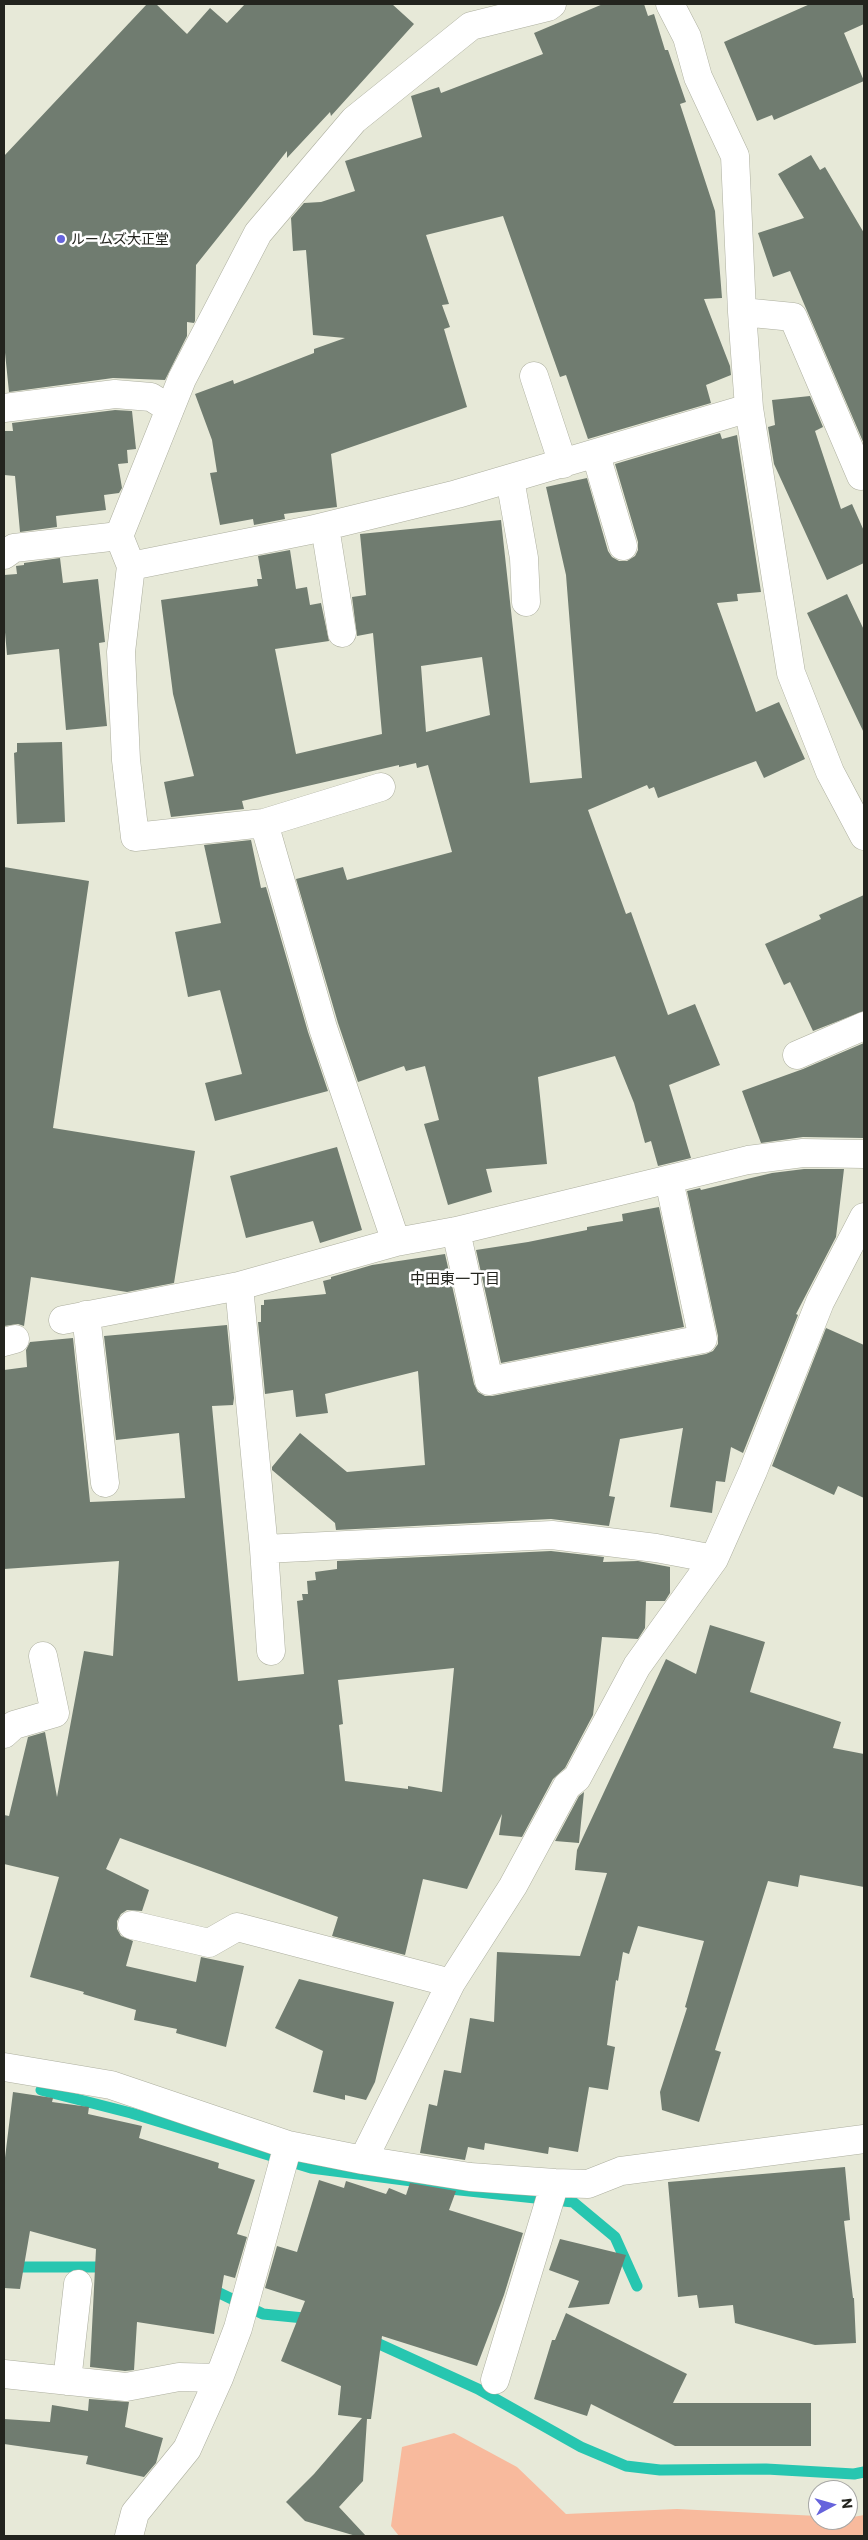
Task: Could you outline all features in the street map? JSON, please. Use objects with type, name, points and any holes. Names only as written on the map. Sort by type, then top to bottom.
[{"type":"street","points":[[380,786],[264,823],[135,837],[126,760],[121,652],[131,566],[119,536],[182,379],[258,233],[354,120],[471,26],[548,7],[552,4]]},
{"type":"street","points":[[670,4],[687,37],[698,77],[735,156],[742,312],[749,408],[791,673],[830,772],[864,836]]},
{"type":"street","points":[[742,312],[794,317],[861,476]]},
{"type":"street","points":[[534,376],[563,464]]},
{"type":"street","points":[[4,408],[115,394],[151,397],[170,409]]},
{"type":"street","points":[[131,566],[325,527],[596,455],[749,408]]},
{"type":"street","points":[[596,455],[623,546]]},
{"type":"street","points":[[510,479],[524,558],[526,602]]},
{"type":"street","points":[[325,527],[342,633]]},
{"type":"street","points":[[4,555],[14,548],[119,536]]},
{"type":"street","points":[[264,823],[323,1028],[396,1242]]},
{"type":"street","points":[[797,1055],[864,1026]]},
{"type":"street","points":[[104,1483],[74,1317],[239,1286],[396,1242],[456,1231],[748,1160],[803,1153],[864,1154]]},
{"type":"street","points":[[456,1231],[489,1381],[703,1339],[669,1180]]},
{"type":"street","points":[[363,2160],[451,1983],[513,1886],[568,1786],[577,1778],[638,1666],[714,1559],[753,1470],[820,1302],[864,1217]]},
{"type":"street","points":[[239,1286],[264,1549],[271,1651]]},
{"type":"street","points":[[264,1549],[552,1535],[656,1548],[714,1559]]},
{"type":"street","points":[[4,1734],[14,1725],[55,1713],[43,1656]]},
{"type":"street","points":[[132,1925],[209,1943],[238,1926],[451,1983]]},
{"type":"street","points":[[4,2067],[111,2085],[288,2145],[363,2160],[470,2177],[588,2184],[621,2171],[864,2139]]},
{"type":"street","points":[[129,2536],[135,2513],[187,2449],[219,2378],[238,2328],[288,2145]]},
{"type":"street","points":[[495,2380],[555,2183]]},
{"type":"street","points":[[68,2381],[78,2284]]},
{"type":"street","points":[[4,2374],[126,2387],[179,2377],[219,2378]]},
{"type":"shaded area","points":[[454,2433],[517,2467],[566,2514],[677,2509],[808,2516],[808,2530],[858,2530],[858,2516],[864,2515],[864,2536],[399,2536],[391,2526],[402,2447]]},
{"type":"building","points":[[147,4],[156,4],[187,34],[210,8],[227,23],[245,4],[392,4],[414,24],[331,116],[330,112],[287,158],[287,151],[196,265],[195,321],[194,323],[187,322],[187,336],[165,380],[113,378],[9,392],[4,343],[4,156]]},
{"type":"building","points":[[603,4],[644,4],[648,16],[654,14],[665,50],[668,50],[686,102],[680,104],[715,211],[722,298],[704,299],[730,366],[731,375],[706,385],[711,403],[588,439],[566,375],[560,377],[503,216],[426,235],[449,304],[442,305],[450,327],[444,329],[467,407],[331,454],[337,507],[284,514],[285,519],[254,525],[253,519],[220,525],[210,473],[217,472],[212,440],[195,394],[233,380],[234,384],[314,353],[314,349],[345,338],[313,335],[306,250],[293,251],[291,218],[304,203],[321,202],[355,191],[345,161],[422,137],[411,96],[439,87],[441,93],[543,54],[534,33]]},
{"type":"building","points":[[810,4],[864,4],[864,24],[844,33],[864,81],[774,120],[772,115],[757,121],[724,42]]},
{"type":"building","points":[[811,155],[820,170],[825,167],[864,233],[864,444],[790,271],[773,277],[758,233],[804,218],[778,174]]},
{"type":"building","points":[[810,396],[823,427],[815,431],[841,509],[852,504],[864,531],[864,563],[827,580],[774,464],[768,427],[775,425],[772,400]]},
{"type":"building","points":[[115,410],[132,411],[136,449],[127,450],[128,463],[118,464],[122,488],[119,493],[104,495],[106,510],[56,516],[57,527],[20,532],[15,476],[4,475],[4,431],[13,431],[12,423]]},
{"type":"building","points":[[720,433],[722,439],[737,435],[761,592],[737,594],[738,601],[717,603],[756,712],[779,702],[805,759],[764,778],[756,761],[658,798],[654,787],[649,789],[647,785],[588,810],[626,914],[631,912],[668,1015],[695,1004],[720,1065],[669,1085],[691,1158],[658,1166],[651,1141],[645,1143],[634,1103],[615,1056],[538,1077],[547,1164],[486,1169],[492,1192],[448,1205],[424,1124],[439,1120],[425,1066],[406,1071],[404,1066],[358,1082],[338,1023],[296,879],[343,867],[347,880],[452,852],[428,765],[417,768],[416,763],[399,767],[399,765],[242,801],[244,809],[171,817],[164,782],[194,776],[173,694],[161,600],[258,586],[257,579],[262,579],[258,556],[290,550],[296,589],[307,587],[310,605],[321,603],[329,641],[275,649],[296,754],[382,734],[373,633],[357,636],[352,597],[366,595],[360,534],[501,520],[530,783],[582,778],[566,575],[546,487],[587,478],[608,551],[612,557],[619,561],[627,561],[635,556],[638,550],[638,542],[615,464]],"holes":[[[482,657],[490,715],[426,732],[421,666]]]},
{"type":"building","points":[[60,558],[63,583],[98,579],[105,642],[99,643],[107,726],[66,730],[59,649],[7,655],[4,621],[4,575],[17,574],[16,566],[24,565],[24,563]]},
{"type":"building","points":[[847,594],[864,630],[864,733],[807,613]]},
{"type":"building","points":[[62,742],[65,822],[17,824],[14,753],[17,752],[17,743]]},
{"type":"building","points":[[251,840],[261,888],[266,887],[308,1032],[328,1091],[215,1121],[205,1083],[242,1074],[220,990],[188,997],[175,932],[221,923],[204,845]]},
{"type":"building","points":[[4,867],[89,881],[53,1128],[195,1151],[174,1283],[127,1292],[31,1277],[24,1326],[18,1324],[4,1326]]},
{"type":"building","points":[[864,895],[864,1011],[813,1031],[790,982],[784,985],[765,944],[821,919],[819,915]]},
{"type":"building","points":[[864,1043],[864,1138],[803,1137],[761,1143],[742,1091],[803,1069]]},
{"type":"building","points":[[337,1147],[362,1230],[320,1243],[313,1221],[246,1238],[230,1176]]},
{"type":"building","points":[[804,1169],[844,1169],[836,1237],[796,1314],[798,1315],[743,1453],[731,1447],[725,1482],[716,1481],[712,1513],[670,1507],[683,1428],[620,1439],[609,1496],[615,1497],[609,1526],[551,1519],[336,1530],[335,1523],[272,1470],[272,1467],[300,1433],[347,1472],[425,1465],[418,1371],[325,1394],[328,1413],[296,1417],[293,1390],[265,1394],[258,1322],[261,1322],[261,1305],[264,1305],[264,1300],[326,1294],[323,1281],[331,1279],[331,1277],[372,1265],[445,1254],[474,1384],[478,1392],[485,1396],[706,1354],[713,1351],[718,1344],[718,1336],[687,1191],[700,1188],[701,1190],[772,1173]]},
{"type":"building","points":[[659,1207],[684,1327],[501,1363],[476,1250],[587,1230],[587,1227],[623,1221],[622,1214]]},
{"type":"building","points":[[227,1325],[234,1398],[233,1405],[212,1406],[238,1681],[304,1674],[297,1601],[303,1600],[302,1594],[308,1594],[307,1581],[316,1580],[315,1572],[337,1569],[337,1561],[551,1551],[604,1557],[603,1562],[638,1561],[670,1567],[670,1593],[665,1601],[646,1601],[645,1628],[638,1639],[602,1637],[593,1715],[565,1768],[553,1779],[522,1837],[499,1835],[502,1814],[467,1889],[423,1879],[405,1955],[332,1936],[338,1917],[120,1838],[106,1869],[149,1890],[142,1911],[127,1910],[121,1914],[117,1921],[117,1929],[121,1936],[133,1941],[126,1966],[196,1982],[201,1957],[244,1966],[226,2047],[176,2033],[177,2029],[134,2020],[136,2010],[83,1994],[84,1992],[30,1977],[59,1877],[4,1864],[4,1815],[9,1816],[28,1737],[45,1732],[57,1797],[84,1651],[113,1656],[119,1561],[4,1569],[4,1370],[27,1367],[26,1350],[30,1342],[73,1338],[90,1502],[185,1498],[179,1433],[116,1440],[104,1336]],"holes":[[[454,1668],[442,1792],[408,1786],[408,1789],[345,1781],[339,1725],[343,1724],[338,1680]]]},
{"type":"building","points":[[826,1328],[864,1345],[864,1498],[838,1486],[834,1495],[772,1466]]},
{"type":"building","points":[[710,1625],[765,1642],[750,1692],[841,1722],[833,1748],[864,1754],[864,1887],[800,1875],[798,1887],[768,1881],[715,2050],[721,2052],[699,2122],[662,2110],[660,2092],[687,2008],[685,2007],[704,1941],[638,1926],[629,1954],[623,1952],[618,1981],[616,1980],[607,2045],[615,2047],[608,2090],[589,2087],[578,2152],[549,2147],[548,2154],[485,2143],[484,2150],[468,2147],[465,2160],[420,2153],[429,2104],[437,2106],[444,2070],[461,2073],[470,2018],[494,2022],[497,1952],[580,1956],[607,1873],[575,1870],[577,1850],[666,1659],[696,1674]]},
{"type":"building","points":[[584,1792],[579,1843],[555,1841],[579,1796]]},
{"type":"building","points":[[299,1979],[394,2002],[375,2082],[366,2100],[345,2095],[345,2100],[313,2092],[323,2051],[275,2028]]},
{"type":"building","points":[[13,2092],[53,2098],[52,2102],[89,2107],[88,2114],[142,2126],[139,2138],[219,2163],[218,2168],[255,2180],[237,2234],[247,2237],[235,2278],[224,2275],[214,2334],[137,2322],[134,2370],[125,2371],[90,2367],[96,2249],[30,2231],[20,2289],[4,2288],[4,2166]]},
{"type":"building","points":[[845,2167],[850,2220],[844,2221],[854,2298],[856,2343],[815,2345],[735,2323],[733,2305],[699,2308],[697,2295],[678,2297],[668,2182]]},
{"type":"building","points":[[319,2180],[344,2188],[346,2181],[386,2194],[389,2188],[406,2195],[410,2183],[456,2191],[449,2210],[523,2233],[504,2295],[477,2366],[382,2336],[371,2419],[367,2419],[363,2481],[339,2507],[366,2536],[356,2536],[305,2521],[286,2502],[314,2474],[362,2418],[338,2415],[341,2386],[281,2361],[305,2301],[265,2288],[277,2246],[297,2252]]},
{"type":"building","points":[[560,2239],[626,2255],[609,2304],[568,2308],[579,2281],[549,2270]]},
{"type":"building","points":[[566,2313],[687,2374],[673,2403],[811,2403],[811,2446],[675,2446],[591,2404],[587,2416],[534,2399],[552,2340],[555,2340]]},
{"type":"building","points":[[89,2399],[129,2402],[125,2427],[163,2438],[156,2463],[144,2477],[86,2464],[88,2456],[4,2444],[4,2419],[50,2422],[52,2405],[88,2411]]},
{"type":"waterway","points":[[41,2090],[131,2113],[311,2168],[412,2181],[441,2188],[573,2202],[615,2237],[637,2286]]},
{"type":"waterway","points":[[4,2267],[108,2267]]},
{"type":"waterway","points":[[207,2287],[263,2314],[314,2319]]},
{"type":"waterway","points":[[366,2338],[478,2389],[581,2447],[626,2466],[660,2470],[766,2469],[854,2474],[864,2472]]},
{"type":"place","name":"ルームズ大正堂","points":[[61,239]]},
{"type":"district","name":"中田東一丁目","points":[[455,1279]]}]
